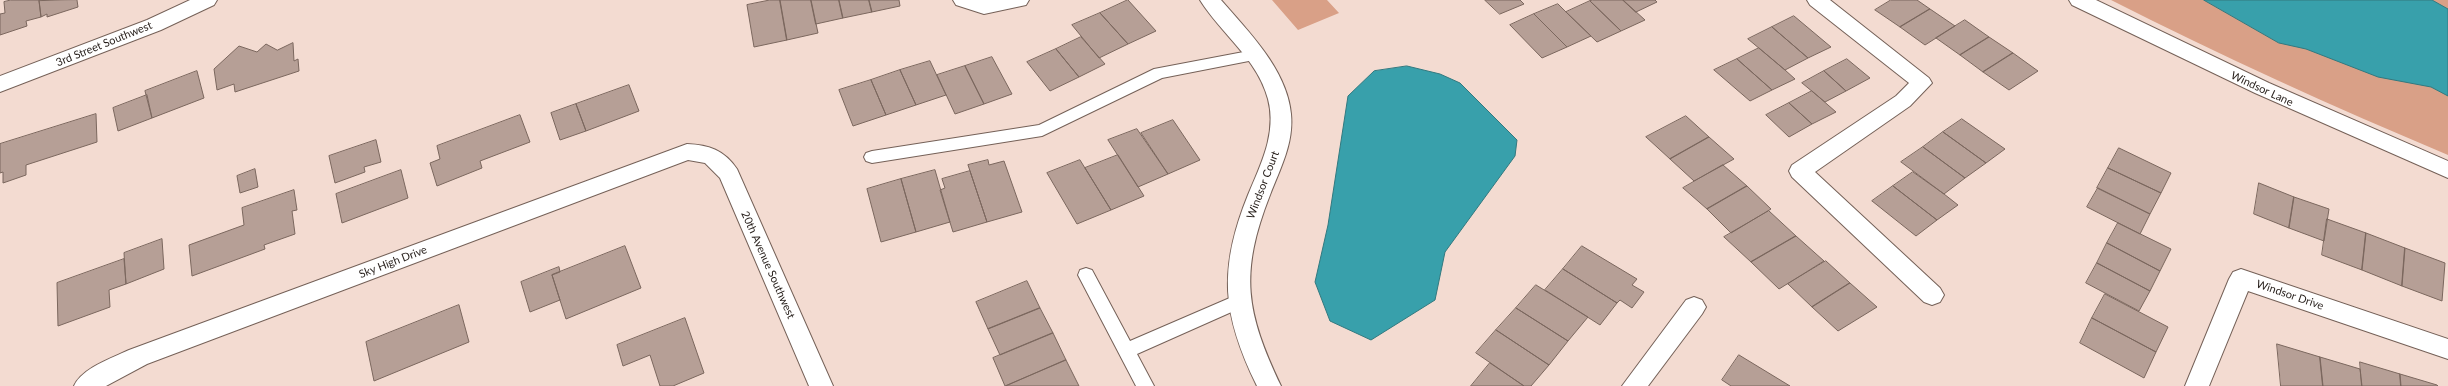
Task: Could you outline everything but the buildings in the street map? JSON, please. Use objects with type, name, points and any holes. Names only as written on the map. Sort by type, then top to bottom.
[{"type":"street","name":"3rd Street Southwest","points":[[0,84],[147,28],[207,0]]},
{"type":"street","points":[[963,0],[984,6],[1019,0]]},
{"type":"street","name":"Windsor Court","points":[[1210,0],[1240,35],[1254,55],[1275,90],[1281,113],[1280,138],[1240,250],[1237,288],[1243,328],[1254,358],[1269,386]]},
{"type":"street","points":[[1817,0],[1922,83],[1903,101],[1800,171],[1932,295]]},
{"type":"street","name":"Windsor Lane","points":[[2079,0],[2195,58],[2318,115],[2448,170]]},
{"type":"street","name":"Sky High Drive","points":[[86,386],[111,370],[138,357],[667,159],[687,152],[705,153]]},
{"type":"street","name":"20th Avenue Southwest","points":[[705,153],[720,160],[729,175],[821,386]]},
{"type":"street","name":"Windsor Drive","points":[[2197,386],[2241,279],[2448,349]]},
{"type":"street","points":[[1634,386],[1694,307]]},
{"type":"lane","points":[[872,157],[1042,130],[1159,73],[1254,55]]},
{"type":"lane","points":[[1086,275],[1145,386]]},
{"type":"lane","points":[[1126,351],[1239,301]]},
{"type":"shaded area","points":[[1272,0],[1327,0],[1339,13],[1298,30]]},
{"type":"shaded area","points":[[2111,0],[2448,0],[2448,155],[2278,80]]},
{"type":"water","points":[[2204,0],[2432,0],[2448,9],[2448,96],[2431,87],[2378,77],[2306,49],[2279,43]]},
{"type":"water","points":[[1407,66],[1440,74],[1460,83],[1517,140],[1515,156],[1445,252],[1435,300],[1371,340],[1330,321],[1315,282],[1328,225],[1348,96],[1374,71]]}]
